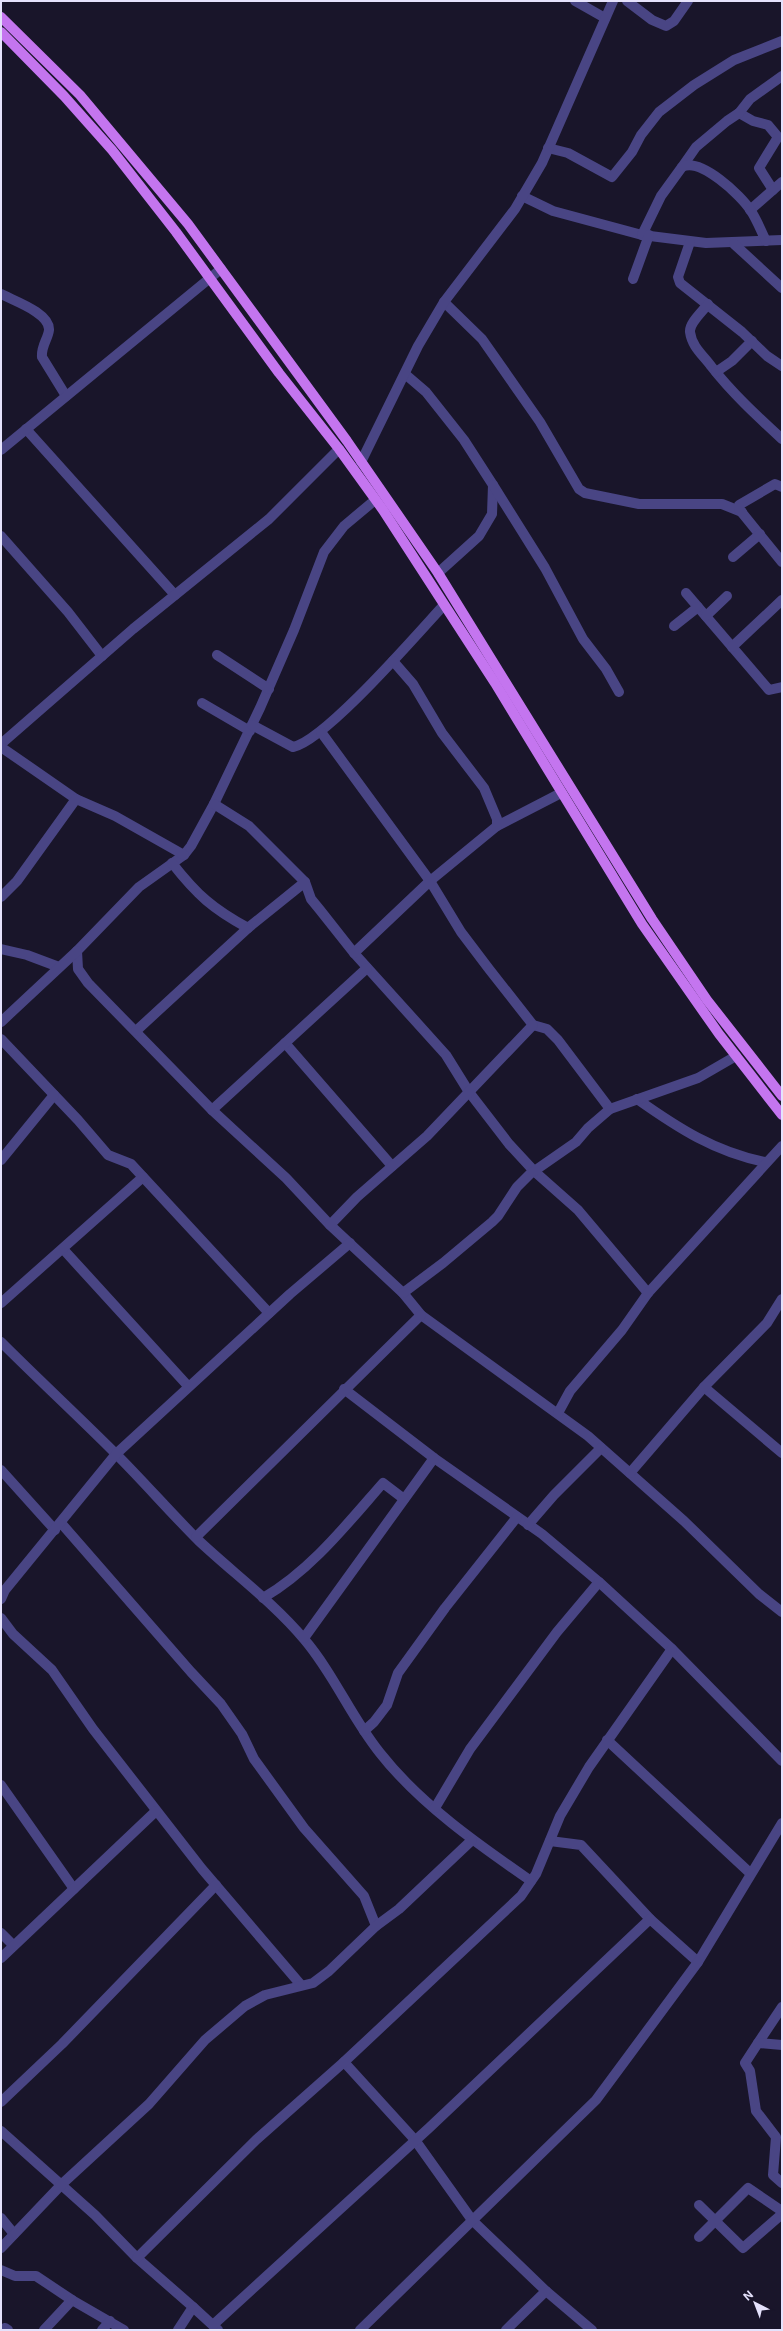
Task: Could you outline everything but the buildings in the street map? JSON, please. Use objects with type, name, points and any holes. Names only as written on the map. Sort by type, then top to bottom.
[{"type":"main road","points":[[1,17],[51,65],[120,141],[188,224],[222,269],[438,572],[652,920],[708,1000],[782,1096]]},
{"type":"main road","points":[[1,32],[64,96],[112,150],[176,232],[209,280],[339,449],[375,500],[444,605],[642,924],[736,1056],[782,1115]]},
{"type":"street","points":[[575,1],[605,18]]},
{"type":"street","points":[[361,462],[418,346],[444,302],[515,209],[542,163],[613,1]]},
{"type":"street","points":[[626,1],[652,20],[666,26],[674,21],[688,1]]},
{"type":"street","points":[[548,148],[568,153],[612,177],[632,152],[641,135],[659,112],[694,85],[734,60],[782,41]]},
{"type":"street","points":[[633,279],[646,235],[660,196],[696,147],[739,113],[750,99],[782,76]]},
{"type":"street","points":[[739,113],[753,121],[768,125],[778,137],[759,168],[773,190]]},
{"type":"street","points":[[682,167],[687,164],[695,165],[715,176],[750,210],[766,241]]},
{"type":"street","points":[[750,210],[782,182]]},
{"type":"street","points":[[522,196],[553,211],[646,235],[690,242],[734,244],[782,240]]},
{"type":"street","points":[[690,242],[678,277],[682,286],[708,304],[752,341],[767,356],[782,366]]},
{"type":"street","points":[[734,244],[782,288]]},
{"type":"street","points":[[1,450],[222,269]]},
{"type":"street","points":[[1,294],[38,312],[46,321],[49,328],[42,350],[42,357],[66,396]]},
{"type":"street","points":[[444,302],[482,339],[540,422],[580,489],[585,493],[639,504],[722,504],[742,512]]},
{"type":"street","points":[[708,304],[693,323],[690,332],[698,353],[753,412],[782,439]]},
{"type":"street","points":[[716,372],[732,361],[752,341]]},
{"type":"street","points":[[405,374],[426,392],[464,440],[544,568],[583,639],[606,669],[619,692]]},
{"type":"street","points":[[26,429],[175,594]]},
{"type":"street","points":[[184,855],[115,816],[76,798],[1,745],[175,594],[269,519],[339,449]]},
{"type":"street","points":[[782,487],[775,484],[739,505],[742,512],[782,562]]},
{"type":"street","points":[[438,572],[478,536],[492,514],[493,485]]},
{"type":"street","points":[[1,1022],[77,950],[139,887],[184,855],[191,846],[214,804],[251,728],[294,630],[324,552],[344,526],[375,500]]},
{"type":"street","points":[[733,557],[760,534]]},
{"type":"street","points":[[1,536],[68,612],[102,656]]},
{"type":"street","points":[[686,593],[769,690],[782,687]]},
{"type":"street","points":[[706,616],[727,596]]},
{"type":"street","points":[[732,647],[782,600]]},
{"type":"street","points":[[202,703],[293,747],[300,746],[321,732],[393,661],[444,605]]},
{"type":"street","points":[[674,626],[698,607]]},
{"type":"street","points":[[217,655],[268,689]]},
{"type":"street","points":[[393,661],[413,684],[442,733],[484,788],[497,819],[497,826]]},
{"type":"street","points":[[321,732],[430,881],[461,932],[533,1025],[547,1029],[558,1040],[610,1108]]},
{"type":"street","points":[[354,953],[430,881],[497,826],[561,793]]},
{"type":"street","points":[[1,897],[17,881],[76,798]]},
{"type":"street","points":[[214,804],[250,826],[305,882],[311,899],[354,953],[446,1055],[469,1092],[509,1144],[534,1172],[558,1190],[578,1210],[648,1293]]},
{"type":"street","points":[[172,863],[193,890],[219,913],[248,928]]},
{"type":"street","points":[[136,1031],[248,928],[305,882]]},
{"type":"street","points":[[1,949],[27,955],[59,967]]},
{"type":"street","points":[[77,950],[78,969],[88,983],[212,1110],[286,1178],[330,1225],[403,1293],[421,1315],[558,1413],[601,1448],[684,1521],[759,1594],[782,1612]]},
{"type":"street","points":[[212,1110],[367,968]]},
{"type":"street","points":[[330,1225],[357,1197],[427,1136],[533,1025]]},
{"type":"street","points":[[1,1039],[108,1155],[131,1164],[269,1313]]},
{"type":"street","points":[[285,1043],[392,1166]]},
{"type":"street","points":[[403,1293],[443,1263],[498,1216],[517,1187],[534,1172],[571,1146],[610,1108],[698,1078],[736,1056]]},
{"type":"street","points":[[1,1160],[54,1095]]},
{"type":"street","points":[[637,1099],[675,1126],[704,1143],[749,1159],[765,1162]]},
{"type":"street","points":[[558,1413],[570,1391],[622,1330],[648,1293],[765,1162],[782,1146]]},
{"type":"street","points":[[1,1303],[143,1177]]},
{"type":"street","points":[[1,1599],[5,1590],[116,1454],[188,1386],[350,1243]]},
{"type":"street","points":[[63,1249],[188,1386]]},
{"type":"street","points":[[630,1473],[704,1387],[767,1323],[782,1299]]},
{"type":"street","points":[[196,1537],[344,1389],[421,1315]]},
{"type":"street","points":[[1,1342],[116,1454],[196,1537],[264,1598],[304,1638],[329,1670],[364,1731],[380,1754],[411,1787],[472,1840],[531,1882]]},
{"type":"street","points":[[704,1387],[782,1453]]},
{"type":"street","points":[[344,1389],[434,1458],[528,1525],[599,1582],[672,1649],[782,1761]]},
{"type":"street","points":[[528,1525],[554,1495],[601,1448]]},
{"type":"street","points":[[304,1638],[434,1458]]},
{"type":"street","points":[[1,1470],[58,1526],[221,1704],[242,1734],[254,1760],[304,1828],[364,1896],[376,1926]]},
{"type":"street","points":[[264,1598],[276,1591],[312,1560],[383,1483],[404,1499]]},
{"type":"street","points":[[364,1731],[374,1722],[387,1705],[398,1673],[445,1608],[517,1517]]},
{"type":"street","points":[[435,1808],[470,1749],[557,1632],[599,1582]]},
{"type":"street","points":[[1,1618],[13,1634],[52,1670],[93,1730],[156,1811],[216,1885],[302,1985]]},
{"type":"street","points":[[137,2258],[256,2140],[344,2062],[521,1896],[531,1882],[560,1816],[607,1740],[672,1649]]},
{"type":"street","points":[[607,1740],[750,1873]]},
{"type":"street","points":[[1,1784],[74,1889]]},
{"type":"street","points":[[1,1958],[156,1811]]},
{"type":"street","points":[[360,2330],[596,2100],[698,1962],[750,1873],[782,1823]]},
{"type":"street","points":[[1,2248],[62,2184],[149,2104],[205,2040],[245,2006],[265,1995],[313,1982],[329,1971],[376,1926],[399,1909],[472,1840]]},
{"type":"street","points":[[550,1841],[581,1845],[650,1919],[698,1962]]},
{"type":"street","points":[[1,2102],[62,2044],[216,1885]]},
{"type":"street","points":[[1,2131],[62,2184],[137,2258],[216,2327],[650,1919]]},
{"type":"street","points":[[1,1933],[13,1945]]},
{"type":"street","points":[[782,2007],[745,2063],[750,2071],[756,2112],[776,2137],[774,2175],[782,2183]]},
{"type":"street","points":[[758,2043],[782,2045]]},
{"type":"street","points":[[344,2062],[415,2140],[472,2220],[546,2291],[592,2330]]},
{"type":"street","points":[[699,2237],[748,2188],[782,2211]]},
{"type":"street","points":[[699,2205],[717,2220],[743,2248],[782,2214]]},
{"type":"street","points":[[1,2218],[14,2234]]},
{"type":"street","points":[[1,2270],[15,2276],[36,2276],[72,2300],[124,2330]]},
{"type":"street","points":[[506,2330],[546,2291]]},
{"type":"street","points":[[44,2330],[72,2300]]},
{"type":"street","points":[[178,2330],[193,2307]]},
{"type":"street","points":[[102,2330],[110,2321]]}]
